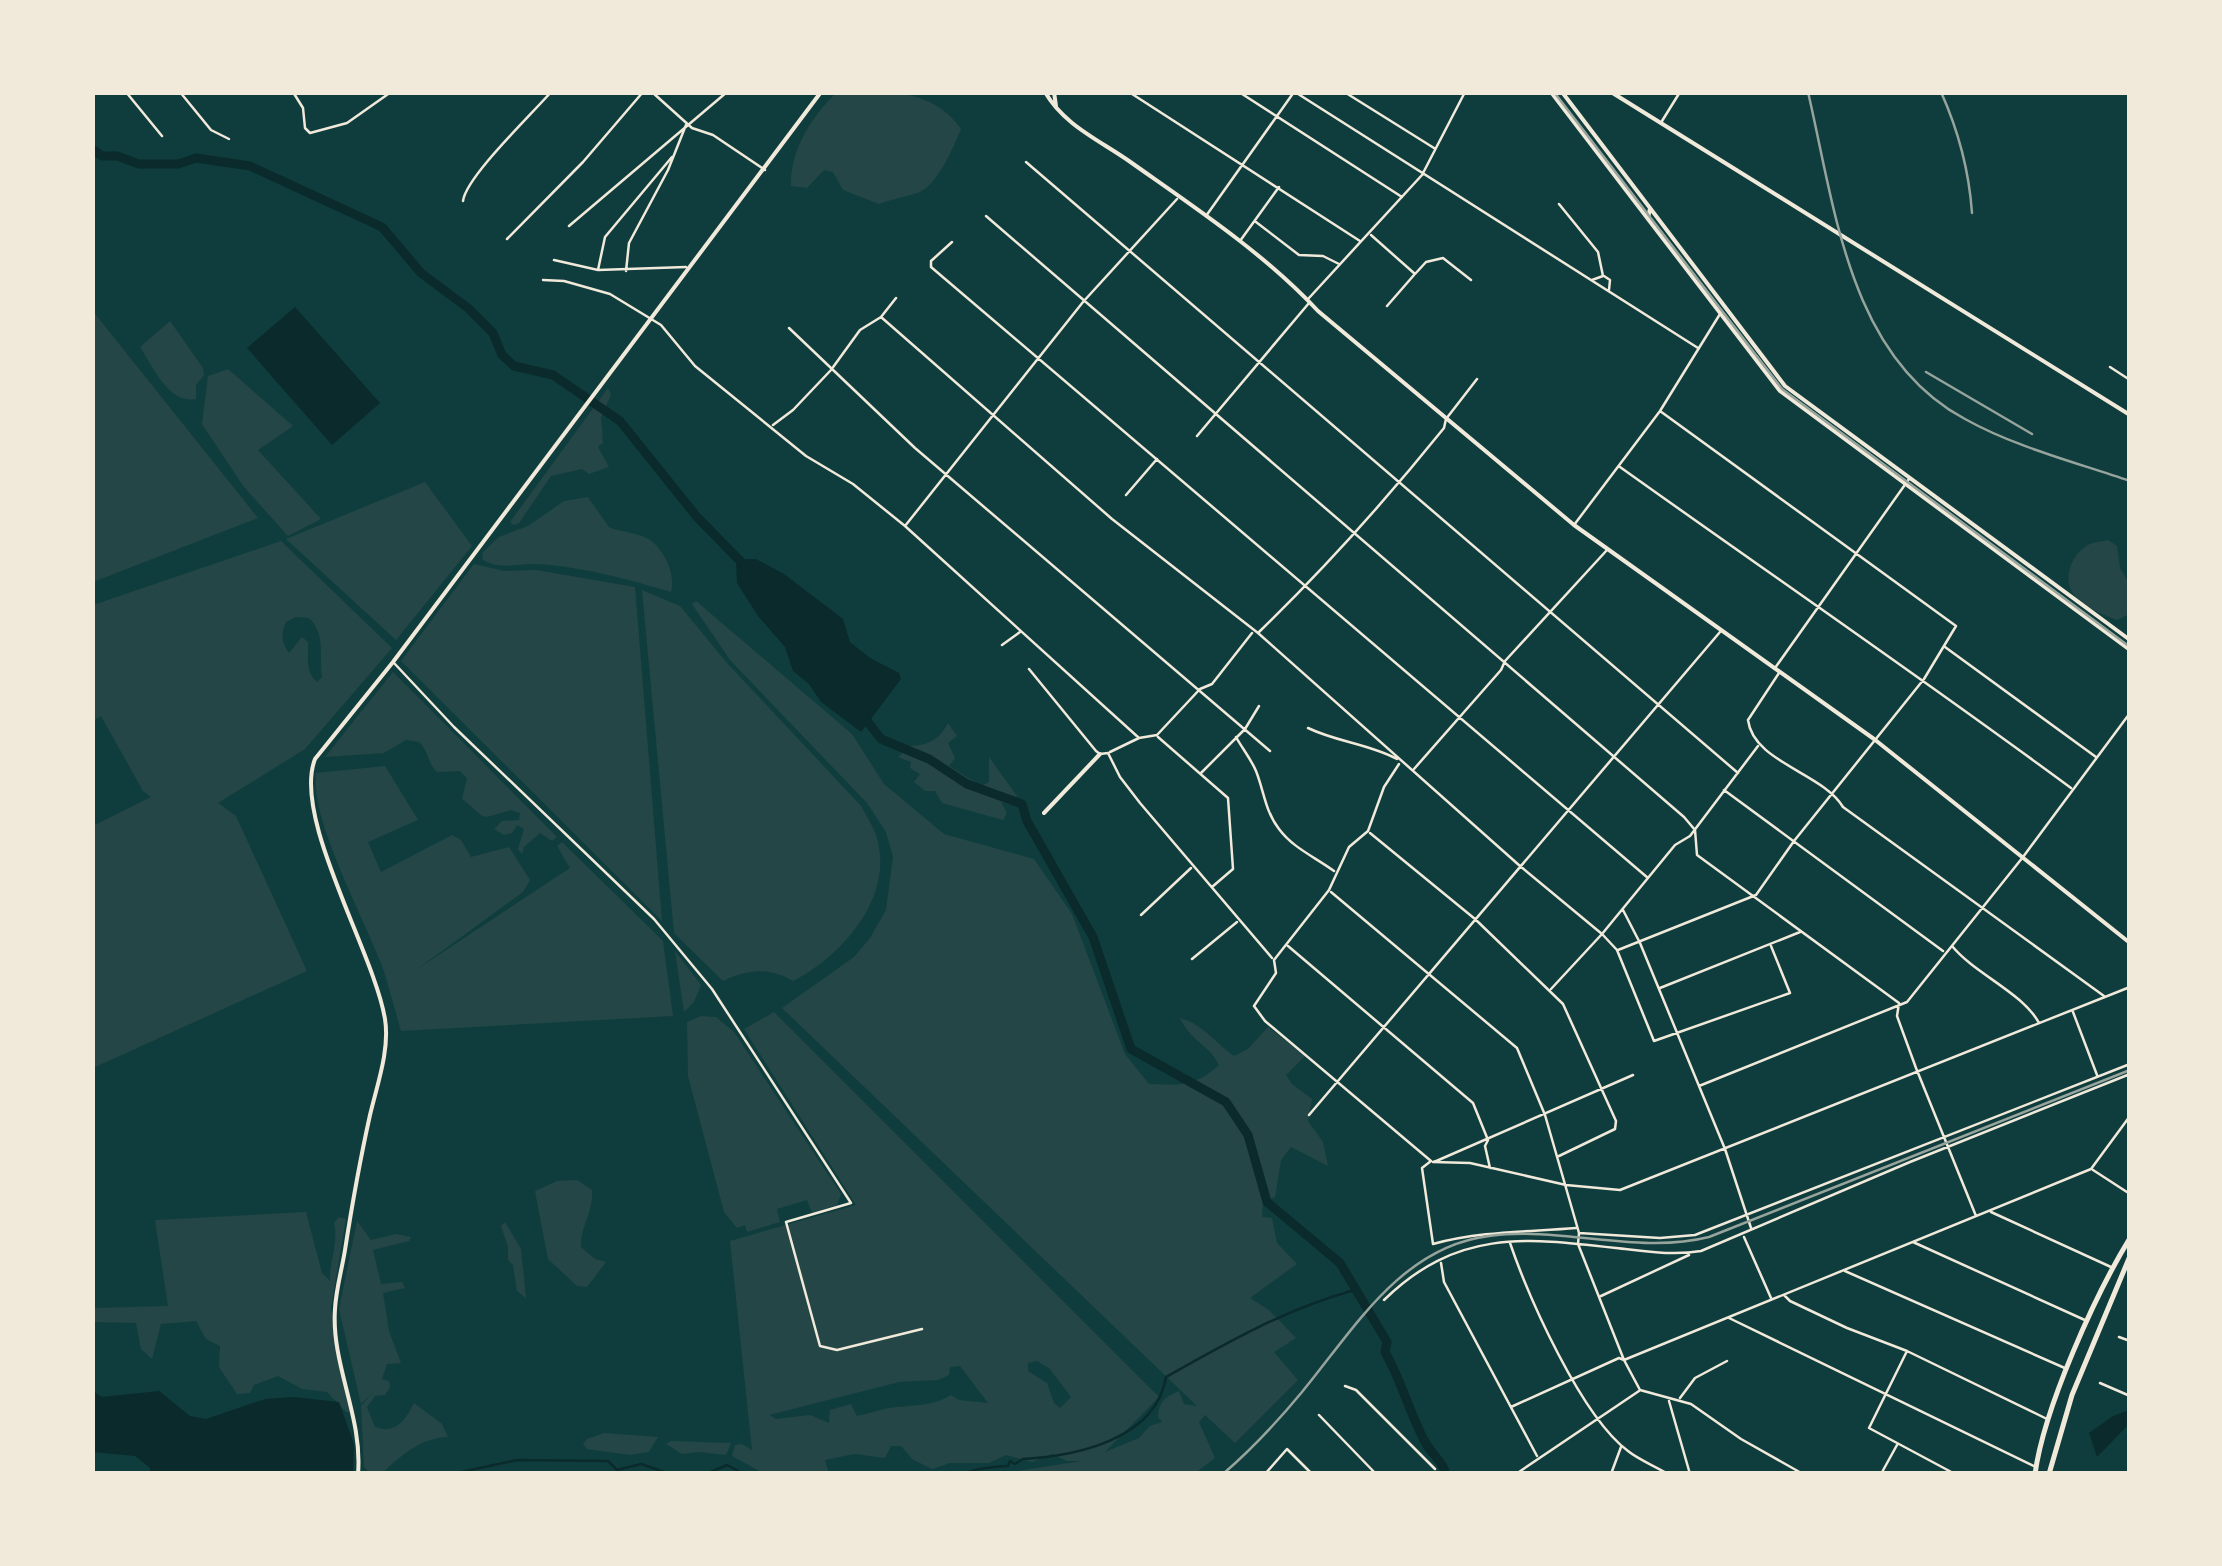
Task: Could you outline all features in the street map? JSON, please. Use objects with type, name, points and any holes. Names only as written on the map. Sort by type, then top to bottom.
[{"type":"main road","points":[[358,1474],[359,1442],[336,1338],[335,1306],[386,1024],[321,834],[308,776],[315,759],[821,92]]},
{"type":"main road","points":[[1045,92],[1056,110],[1294,285],[1446,419],[1574,524],[1874,739],[2130,943]]},
{"type":"main road","points":[[1054,92],[1056,110]]},
{"type":"main road","points":[[1551,92],[1648,219],[1785,386],[2130,650]]},
{"type":"main road","points":[[1562,92],[1722,311]]},
{"type":"main road","points":[[1610,92],[2130,415]]},
{"type":"main road","points":[[1648,219],[1650,208]]},
{"type":"main road","points":[[1907,482],[2130,640]]},
{"type":"main road","points":[[1044,813],[1100,754]]},
{"type":"main road","points":[[2035,1470],[2048,1419],[2066,1374],[2112,1268],[2130,1238]]},
{"type":"main road","points":[[2049,1474],[2072,1396],[2130,1256]]},
{"type":"main road","points":[[2066,1374],[2065,1386],[2076,1386]]},
{"type":"main road","points":[[2059,1392],[2064,1388],[2072,1396]]},
{"type":"street","points":[[126,92],[162,136]]},
{"type":"street","points":[[180,92],[211,130],[229,138]]},
{"type":"street","points":[[293,92],[310,133],[347,123],[391,92]]},
{"type":"street","points":[[463,202],[479,172],[551,92]]},
{"type":"street","points":[[506,239],[582,162],[643,92]]},
{"type":"street","points":[[652,92],[687,124],[713,135],[765,170]]},
{"type":"street","points":[[569,226],[727,92]]},
{"type":"street","points":[[1129,92],[1360,241]]},
{"type":"street","points":[[1240,92],[1402,198]]},
{"type":"street","points":[[1206,217],[1295,92],[1698,348]]},
{"type":"street","points":[[1197,436],[1339,264],[1422,175],[1465,92]]},
{"type":"street","points":[[1661,122],[1680,92]]},
{"type":"street","points":[[1346,94],[1435,149]]},
{"type":"street","points":[[626,271],[629,243],[687,124]]},
{"type":"street","points":[[598,270],[605,238],[676,152]]},
{"type":"street","points":[[1026,162],[1738,773]]},
{"type":"street","points":[[652,181],[659,188]]},
{"type":"street","points":[[1239,243],[1279,187]]},
{"type":"street","points":[[905,526],[1083,302],[1178,198]]},
{"type":"street","points":[[1559,204],[1598,252],[1603,276]]},
{"type":"street","points":[[986,216],[1684,817],[1695,830],[1696,855],[1899,1004]]},
{"type":"street","points":[[1256,222],[1299,255],[1322,256],[1339,264]]},
{"type":"street","points":[[1370,234],[1414,274]]},
{"type":"street","points":[[952,242],[932,262],[932,267],[1648,878]]},
{"type":"street","points":[[1387,306],[1426,262],[1443,258],[1471,280]]},
{"type":"street","points":[[554,260],[598,270],[688,268]]},
{"type":"street","points":[[1591,280],[1598,275],[1610,280],[1609,292]]},
{"type":"street","points":[[543,280],[564,281],[610,294],[652,318],[695,366],[806,456],[854,484],[905,526],[1139,738]]},
{"type":"street","points":[[772,426],[793,410],[831,370],[860,330],[881,317],[896,298]]},
{"type":"street","points":[[1574,524],[1660,411],[1722,311]]},
{"type":"street","points":[[881,317],[1112,519],[1256,632],[1602,934],[1617,950],[1654,1041],[1790,993],[1771,946]]},
{"type":"street","points":[[789,328],[946,472],[1270,751]]},
{"type":"street","points":[[2110,368],[2130,380]]},
{"type":"street","points":[[1029,669],[1100,754],[1157,735],[1200,689],[1212,684],[1256,632],[1307,586],[1354,535],[1444,428],[1446,419],[1476,379]]},
{"type":"street","points":[[1617,950],[1753,897],[1924,679],[1956,626],[1660,411]]},
{"type":"street","points":[[1126,495],[1159,458]]},
{"type":"street","points":[[1620,467],[2073,788]]},
{"type":"street","points":[[1907,482],[1777,671],[1748,726],[1759,745],[1832,794],[1843,807],[2106,997]]},
{"type":"street","points":[[1413,770],[1505,661],[1608,549]]},
{"type":"street","points":[[1002,645],[1021,631]]},
{"type":"street","points":[[1309,1115],[1720,632]]},
{"type":"street","points":[[1944,646],[2096,757]]},
{"type":"street","points":[[392,662],[654,919],[712,990],[851,1203],[786,1222],[820,1346],[836,1350],[922,1329]]},
{"type":"street","points":[[1200,774],[1244,729],[1259,706]]},
{"type":"street","points":[[1698,1086],[1914,996],[2130,713]]},
{"type":"street","points":[[1308,728],[1401,762]]},
{"type":"street","points":[[1157,735],[1228,798],[1233,868],[1210,888]]},
{"type":"street","points":[[1236,737],[1254,766],[1268,812],[1280,832],[1336,872]]},
{"type":"street","points":[[1550,989],[1676,845],[1695,830],[1759,745]]},
{"type":"street","points":[[1108,753],[1120,777],[1192,867],[1274,960],[1276,973],[1254,1006],[1265,1021],[1432,1162],[1470,1163],[1566,1185],[1620,1190],[2130,987]]},
{"type":"street","points":[[1274,960],[1329,890],[1349,848],[1368,831],[1384,787],[1401,762]]},
{"type":"street","points":[[1723,790],[1944,952]]},
{"type":"street","points":[[1368,831],[1474,919],[1564,1004],[1616,1121],[1615,1129],[1558,1157]]},
{"type":"street","points":[[1141,915],[1192,867]]},
{"type":"street","points":[[1329,890],[1518,1048],[1558,1157],[1578,1244],[1624,1360],[1640,1390],[1680,1399],[1740,1440],[1803,1474]]},
{"type":"street","points":[[1623,910],[1724,1149],[1751,1231]]},
{"type":"street","points":[[1192,959],[1239,920]]},
{"type":"street","points":[[1659,989],[1800,932]]},
{"type":"street","points":[[1286,945],[1473,1104],[1488,1140]]},
{"type":"street","points":[[1952,946],[1964,960],[2030,1010],[2039,1024]]},
{"type":"street","points":[[1899,1004],[1897,1016],[1976,1216]]},
{"type":"street","points":[[2072,1011],[2098,1075]]},
{"type":"street","points":[[1632,1075],[1422,1168],[1433,1244],[1496,1232],[1577,1231],[1678,1238],[1748,1216],[2130,1064]]},
{"type":"street","points":[[1600,1296],[1692,1253],[1744,1236],[2130,1074]]},
{"type":"street","points":[[1512,1407],[1619,1358],[1624,1360],[2091,1169],[2130,1116]]},
{"type":"street","points":[[1488,1140],[1484,1146],[1491,1170]]},
{"type":"street","points":[[2091,1169],[2130,1194]]},
{"type":"street","points":[[1989,1210],[2112,1268]]},
{"type":"street","points":[[1744,1236],[1771,1299]]},
{"type":"street","points":[[1384,1300],[1406,1279],[1487,1242],[1692,1253]]},
{"type":"street","points":[[1510,1242],[1573,1381],[1622,1446],[1668,1474]]},
{"type":"street","points":[[1913,1242],[2088,1322]]},
{"type":"street","points":[[1441,1261],[1444,1282],[1537,1456]]},
{"type":"street","points":[[1842,1270],[2066,1374]]},
{"type":"street","points":[[1783,1294],[1847,1328],[1907,1351],[2048,1419]]},
{"type":"street","points":[[1727,1317],[2035,1470]]},
{"type":"street","points":[[2119,1336],[2130,1341]]},
{"type":"street","points":[[1907,1351],[1868,1428],[1955,1474]]},
{"type":"street","points":[[1680,1399],[1695,1378],[1727,1360]]},
{"type":"street","points":[[2100,1383],[2130,1396]]},
{"type":"street","points":[[1345,1386],[1356,1390],[1435,1469]]},
{"type":"street","points":[[1519,1473],[1537,1456],[1640,1390]]},
{"type":"street","points":[[1668,1399],[1690,1474]]},
{"type":"street","points":[[1319,1415],[1376,1474]]},
{"type":"street","points":[[1881,1474],[1898,1443]]},
{"type":"street","points":[[1612,1474],[1622,1446]]},
{"type":"street","points":[[1265,1474],[1287,1449],[1312,1474]]},
{"type":"street","points":[[1485,1474],[1499,1474]]},
{"type":"shaded area","points":[[837,92],[905,94],[921,98],[949,115],[961,129],[944,166],[931,183],[917,193],[879,204],[843,190],[833,172],[824,170],[807,188],[791,186],[798,147],[819,112]]},
{"type":"shaded area","points":[[295,307],[380,403],[332,445],[247,348]]},
{"type":"shaded area","points":[[92,310],[258,518],[93,582],[92,582]]},
{"type":"shaded area","points":[[170,321],[203,368],[204,375],[196,385],[196,399],[177,396],[169,390],[140,347]]},
{"type":"shaded area","points":[[228,369],[293,426],[258,450],[321,519],[288,536],[244,487],[202,424],[208,376]]},
{"type":"shaded area","points":[[608,388],[611,395],[601,417],[603,443],[598,447],[609,467],[589,474],[582,469],[551,476],[514,525],[510,522]]},
{"type":"shaded area","points":[[425,482],[472,546],[396,640],[286,539]]},
{"type":"shaded area","points":[[588,497],[609,527],[641,536],[655,545],[671,571],[671,592],[553,565],[502,566],[482,559],[483,552],[499,537],[528,526],[564,501]]},
{"type":"shaded area","points":[[2108,540],[2117,546],[2120,568],[2129,583],[2129,614],[2117,620],[2084,604],[2069,584],[2070,570],[2080,551]]},
{"type":"shaded area","points":[[281,541],[392,648],[305,749],[218,803],[236,816],[307,971],[93,1068],[93,826],[151,797],[143,791],[101,716],[93,721],[93,605]],"holes":[[[296,617],[309,618],[318,631],[321,646],[322,677],[317,682],[309,668],[308,642],[302,637],[289,653],[283,638],[286,622]]]},
{"type":"shaded area","points":[[736,559],[756,559],[784,574],[843,619],[850,642],[899,673],[901,679],[861,732],[821,702],[809,684],[793,671],[785,647],[737,583]]},
{"type":"shaded area","points":[[474,564],[635,587],[662,921],[401,661]]},
{"type":"shaded area","points":[[642,590],[680,606],[727,663],[862,807],[875,832],[880,858],[878,880],[860,921],[829,956],[793,981],[758,971],[723,981],[674,933]]},
{"type":"shaded area","points":[[696,601],[852,734],[884,784],[944,834],[1034,859],[1072,914],[1125,1054],[1149,1084],[1187,1083],[1219,1065],[1180,1018],[1202,1029],[1234,1056],[1248,1049],[1268,1027],[1305,1056],[1286,1075],[1312,1099],[1308,1121],[1323,1142],[1328,1166],[1291,1147],[1281,1160],[1275,1197],[1263,1201],[1262,1217],[1272,1218],[1277,1243],[1297,1264],[1250,1298],[1269,1310],[1296,1338],[1274,1352],[1298,1380],[1235,1443],[1205,1415],[1199,1422],[1215,1458],[1195,1473],[1005,1473],[1081,1461],[1067,1461],[1052,1454],[1032,1462],[1006,1455],[989,1463],[950,1463],[932,1469],[912,1459],[901,1446],[891,1446],[885,1458],[854,1454],[825,1460],[829,1473],[761,1472],[732,1456],[735,1445],[752,1450],[730,1241],[856,1205],[744,1029],[774,1012],[1159,1397],[1105,1452],[1139,1438],[1150,1426],[1162,1422],[1158,1417],[1160,1407],[1174,1393],[1179,1391],[1184,1404],[1197,1406],[782,1008],[854,957],[870,938],[886,910],[893,857],[886,832],[867,803],[730,660],[692,604]],"holes":[[[1037,1361],[1049,1368],[1071,1397],[1060,1408],[1054,1403],[1047,1383],[1028,1371],[1028,1363]],[[960,1366],[988,1403],[959,1400],[951,1395],[929,1404],[857,1416],[851,1404],[830,1410],[829,1423],[810,1415],[776,1419],[769,1415],[899,1382],[938,1380],[949,1375],[950,1367]]]},
{"type":"shaded area","points":[[393,672],[557,837],[552,841],[540,833],[524,847],[522,854],[518,849],[524,829],[517,825],[512,833],[504,835],[494,829],[502,821],[519,820],[520,813],[511,810],[487,817],[480,814],[462,799],[467,778],[460,771],[437,772],[419,742],[406,740],[384,753],[325,757]]},
{"type":"shaded area","points":[[948,723],[957,736],[948,743],[955,758],[949,766],[981,786],[989,782],[989,757],[1017,796],[1013,805],[1001,802],[1007,813],[1003,820],[942,803],[935,791],[925,791],[914,782],[920,774],[910,768],[911,762],[898,757],[910,746],[933,740]]},
{"type":"shaded area","points":[[385,766],[418,820],[368,842],[381,872],[452,835],[461,840],[471,857],[509,847],[530,880],[523,892],[416,970],[570,868],[557,846],[562,842],[663,941],[673,1016],[401,1031],[381,963],[329,841],[316,792],[316,773]]},
{"type":"shaded area","points":[[675,951],[701,985],[694,1002],[684,1012]]},
{"type":"shaded area","points":[[701,1016],[716,1017],[734,1032],[841,1194],[837,1205],[812,1213],[807,1200],[777,1209],[780,1222],[747,1232],[745,1225],[737,1228],[724,1212],[688,1076],[687,1022]]},
{"type":"shaded area","points":[[577,1180],[592,1190],[581,1247],[595,1259],[606,1262],[587,1287],[577,1286],[548,1259],[535,1191],[557,1181]]},
{"type":"shaded area","points":[[306,1212],[322,1273],[330,1281],[334,1223],[339,1217],[346,1219],[331,1308],[351,1412],[346,1412],[327,1392],[302,1389],[278,1376],[254,1385],[250,1393],[237,1394],[219,1367],[220,1346],[206,1339],[196,1321],[161,1324],[152,1359],[141,1349],[136,1323],[93,1322],[92,1308],[168,1306],[155,1220]]},
{"type":"shaded area","points":[[357,1221],[371,1240],[396,1234],[411,1237],[409,1241],[373,1250],[381,1284],[402,1282],[405,1288],[383,1293],[389,1331],[401,1363],[387,1364],[382,1379],[389,1381],[390,1387],[385,1395],[375,1396],[367,1407],[375,1427],[394,1427],[404,1420],[414,1403],[442,1424],[448,1437],[420,1444],[382,1473],[370,1473],[364,1467],[361,1406],[373,1392],[361,1404],[339,1309]]},
{"type":"shaded area","points":[[505,1222],[521,1249],[526,1298],[517,1291],[513,1265],[508,1260],[501,1226]]},
{"type":"shaded area","points":[[93,1391],[102,1397],[159,1391],[190,1416],[206,1419],[265,1399],[294,1397],[339,1402],[354,1444],[353,1473],[150,1473],[150,1468],[135,1456],[93,1452]]},
{"type":"shaded area","points":[[2129,1410],[2129,1424],[2097,1457],[2089,1433]]},
{"type":"shaded area","points":[[604,1433],[658,1437],[649,1452],[630,1455],[587,1449],[583,1444]]},
{"type":"shaded area","points":[[731,1443],[726,1455],[682,1454],[666,1444]]},
{"type":"waterway","points":[[92,149],[102,156],[117,156],[139,164],[178,164],[196,158],[250,166],[382,227],[421,273],[468,308],[493,333],[502,355],[514,366],[553,375],[620,421],[697,517],[746,567]]},
{"type":"waterway","points":[[861,713],[881,739],[929,759],[967,784],[1022,804],[1027,821],[1093,937],[1131,1049],[1226,1102],[1248,1135],[1267,1202],[1340,1263],[1387,1342],[1385,1352],[1419,1429],[1446,1474]]},
{"type":"waterway","points":[[964,1474],[1008,1466],[1010,1461],[1015,1464],[1023,1459],[1067,1454],[1111,1440],[1147,1416],[1166,1377],[1279,1318],[1326,1299],[1358,1292]]},
{"type":"waterway","points":[[452,1474],[517,1460],[608,1461],[617,1470],[641,1464],[670,1474]]},
{"type":"waterway","points":[[706,1474],[727,1465],[744,1474]]},
{"type":"waterway","points":[[868,1474],[873,1474]]},
{"type":"waterway","points":[[897,1474],[911,1474]]},
{"type":"tram line","points":[[1554,92],[1782,389],[2130,647]]},
{"type":"tram line","points":[[1223,1474],[1284,1414],[1382,1295],[1430,1256],[1458,1243],[1517,1234],[1655,1243],[1709,1237],[2130,1070]]},
{"type":"railway","points":[[1808,92],[1853,276],[1871,319],[1895,358],[1926,392],[1984,429],[2130,481]]},
{"type":"railway","points":[[1941,92],[1962,151],[1972,213]]},
{"type":"railway","points":[[1926,372],[2032,434]]}]
